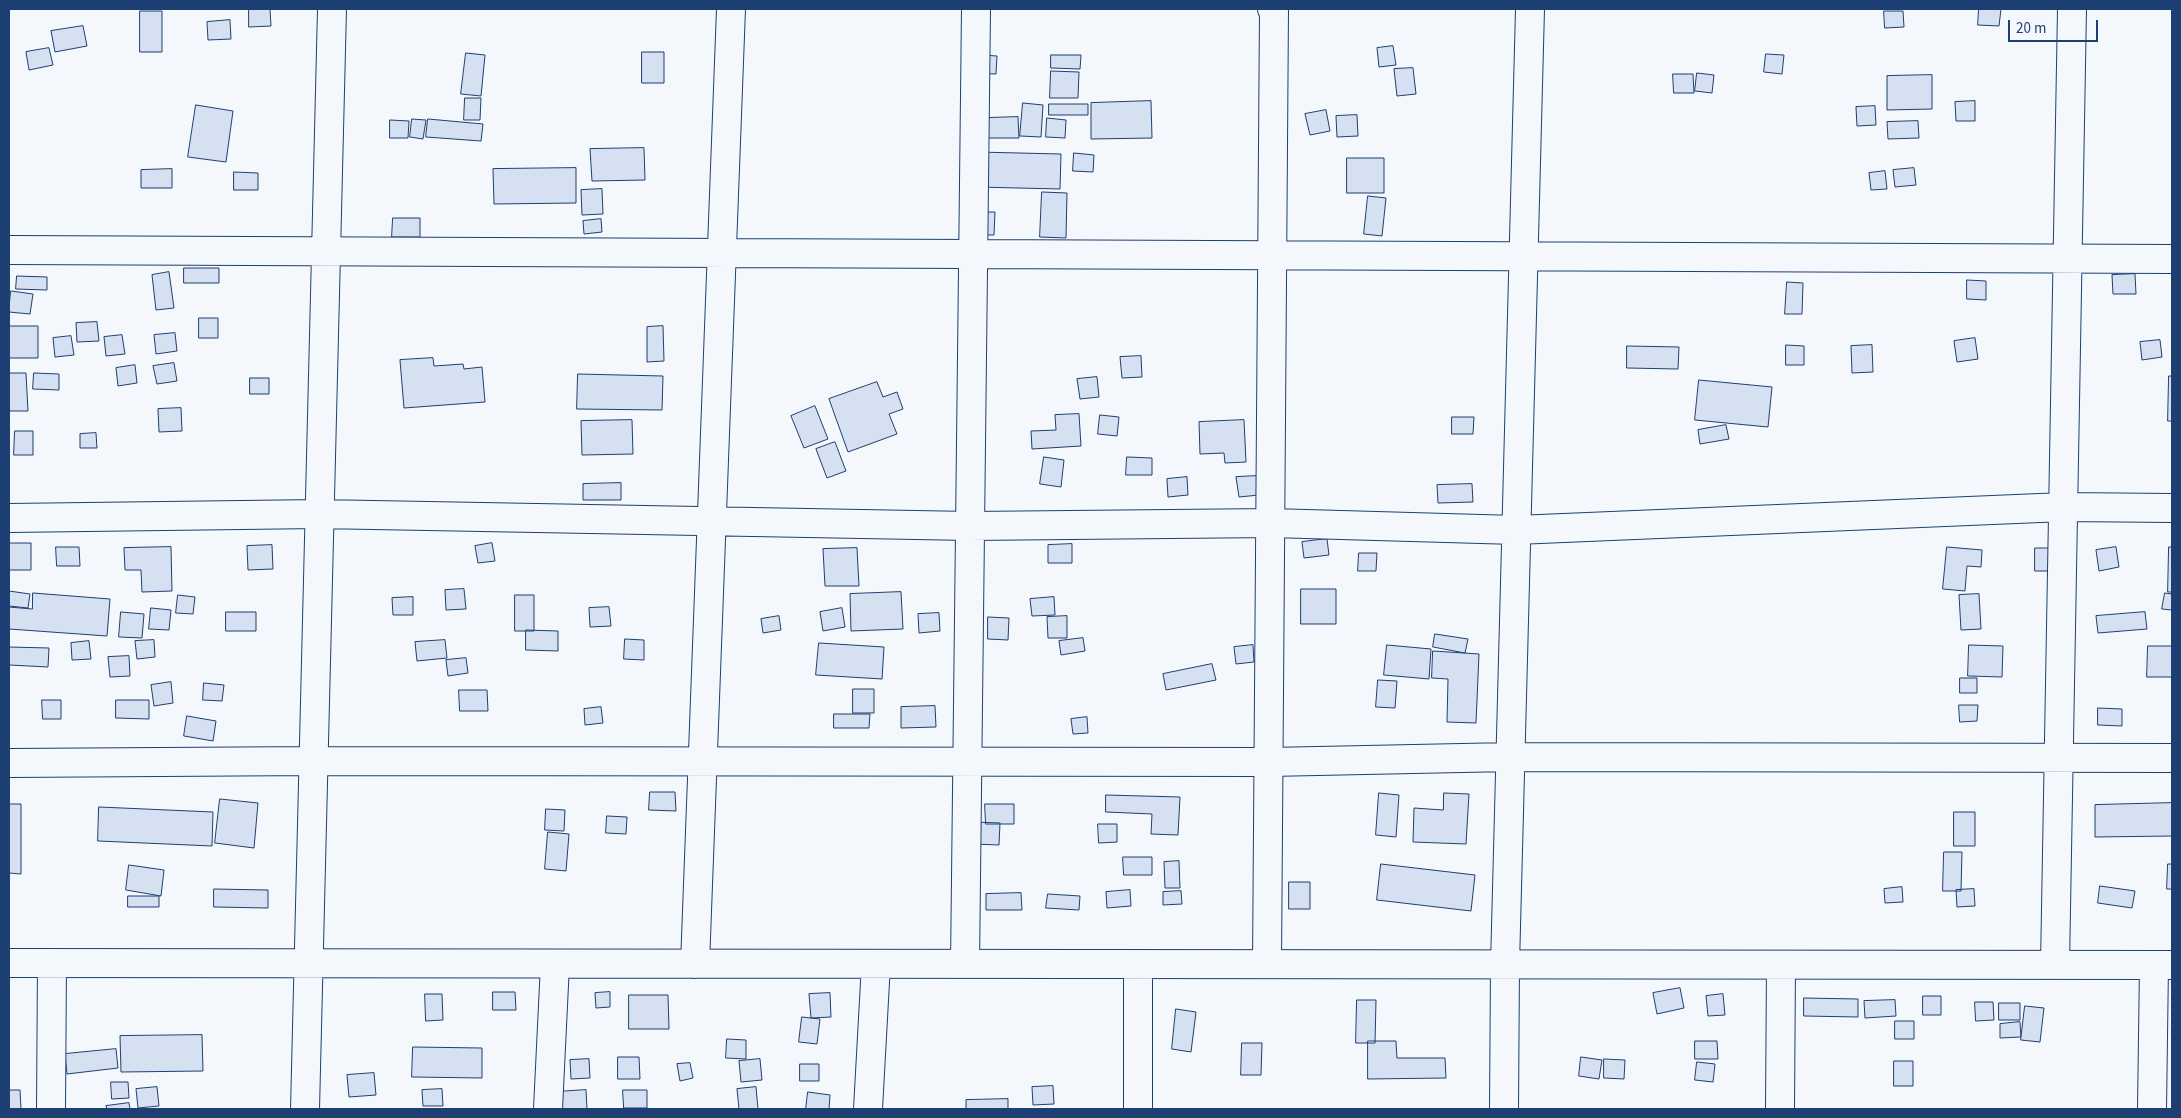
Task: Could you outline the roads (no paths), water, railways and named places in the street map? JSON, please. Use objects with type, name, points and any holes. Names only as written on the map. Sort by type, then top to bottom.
[{"type":"street","points":[[305,1109],[332,9]]},
{"type":"street","points":[[695,964],[730,9]]},
{"type":"street","points":[[965,964],[976,9]]},
{"type":"street","points":[[1268,964],[1274,9],[1272,9]]},
{"type":"street","points":[[1504,1109],[1505,964],[1530,9]]},
{"type":"street","points":[[2055,965],[2072,9]]},
{"type":"street","points":[[9,250],[2172,259]]},
{"type":"street","points":[[9,518],[319,514],[970,526],[1271,523],[1516,530],[2064,506],[2172,508]]},
{"type":"street","points":[[9,763],[313,761],[1269,762],[1510,758],[2172,758]]},
{"type":"street","points":[[9,964],[2163,965],[2152,1109]]},
{"type":"street","points":[[51,1109],[52,964]]},
{"type":"street","points":[[548,1109],[555,964]]},
{"type":"street","points":[[868,1109],[876,964]]},
{"type":"street","points":[[1138,965],[1138,1109]]},
{"type":"street","points":[[1780,1109],[1781,965]]}]
